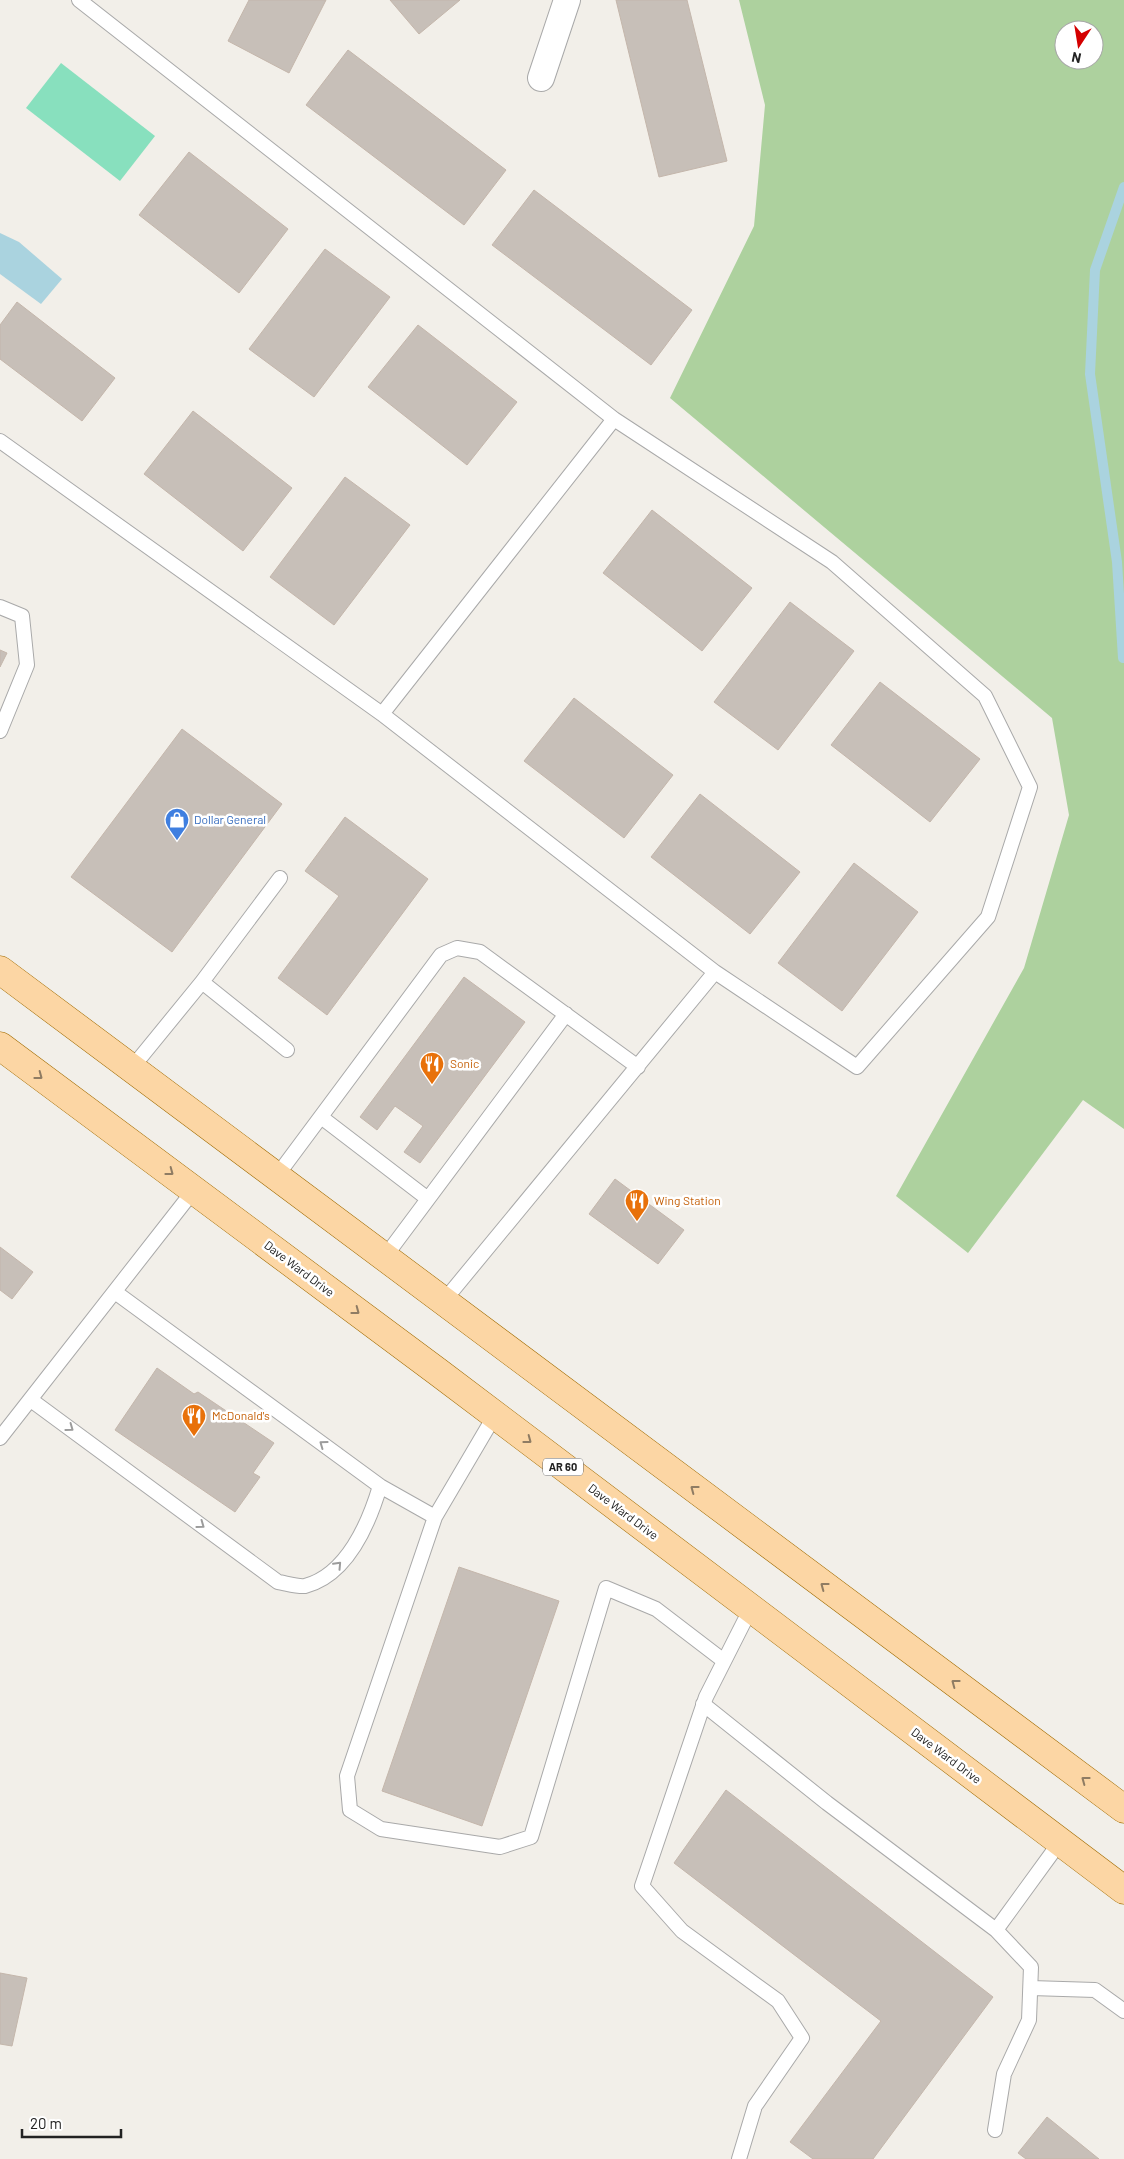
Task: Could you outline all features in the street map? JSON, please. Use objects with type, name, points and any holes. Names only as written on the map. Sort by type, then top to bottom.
[{"type":"main road","points":[[0,970],[1124,1809]]},
{"type":"main road","name":"Dave Ward Drive","points":[[0,1046],[495,1415],[1124,1890]]},
{"type":"street","points":[[541,78],[567,0]]},
{"type":"lane","points":[[0,441],[382,714],[715,972],[857,1067],[988,917],[1030,787],[985,696],[832,562],[614,419],[79,0]]},
{"type":"lane","points":[[382,714],[614,419]]},
{"type":"lane","points":[[0,607],[22,616],[27,665],[0,731]]},
{"type":"lane","points":[[132,1069],[202,982],[280,878]]},
{"type":"lane","points":[[276,1177],[441,955],[457,948],[480,952],[638,1067]]},
{"type":"lane","points":[[443,1302],[715,972]]},
{"type":"lane","points":[[202,982],[287,1050]]},
{"type":"lane","points":[[384,1258],[566,1014]]},
{"type":"lane","points":[[321,1117],[428,1199]]},
{"type":"lane","points":[[0,1438],[194,1190]]},
{"type":"lane","points":[[114,1292],[380,1486],[436,1517]]},
{"type":"lane","points":[[31,1400],[278,1582],[304,1586],[334,1570],[356,1544],[372,1514],[380,1486]]},
{"type":"lane","points":[[495,1415],[436,1517],[347,1776],[350,1810],[381,1829],[500,1847],[530,1837],[606,1588],[656,1609],[724,1661]]},
{"type":"lane","points":[[739,2159],[755,2106],[802,2038],[778,2001],[682,1931],[642,1886],[703,1704],[751,1608]]},
{"type":"lane","points":[[703,1704],[827,1803],[996,1930],[1031,1967],[1030,2020],[1004,2074],[996,2130]]},
{"type":"lane","points":[[996,1930],[1060,1842]]},
{"type":"lane","points":[[1031,1988],[1096,1990],[1124,2011]]},
{"type":"green space","points":[[739,0],[1124,0],[1124,1129],[1083,1100],[968,1253],[896,1196],[1024,968],[1069,815],[1052,718],[670,398],[754,226],[765,105]]},
{"type":"green space","points":[[61,63],[155,136],[120,181],[26,108]]},
{"type":"water","points":[[0,233],[19,242],[62,279],[41,304],[0,274]]},
{"type":"building","points":[[249,0],[326,0],[289,73],[228,41]]},
{"type":"building","points":[[390,0],[460,0],[419,34]]},
{"type":"building","points":[[616,0],[687,0],[727,161],[659,177]]},
{"type":"building","points":[[348,50],[506,170],[464,225],[306,105]]},
{"type":"building","points":[[189,152],[288,229],[239,293],[139,215]]},
{"type":"building","points":[[534,190],[692,310],[651,365],[492,245]]},
{"type":"building","points":[[325,249],[390,297],[314,397],[249,349]]},
{"type":"building","points":[[17,302],[115,378],[82,421],[0,359],[0,325]]},
{"type":"building","points":[[418,325],[517,402],[467,465],[368,387]]},
{"type":"building","points":[[193,411],[292,488],[243,551],[144,474]]},
{"type":"building","points":[[345,477],[410,525],[334,625],[270,577]]},
{"type":"building","points":[[652,510],[752,588],[702,651],[603,573]]},
{"type":"building","points":[[790,602],[854,651],[778,750],[714,702]]},
{"type":"building","points":[[0,650],[7,653],[0,667]]},
{"type":"building","points":[[880,682],[980,759],[930,822],[831,745]]},
{"type":"building","points":[[574,698],[673,775],[624,838],[524,761]]},
{"type":"building","name":"Dollar General","points":[[182,729],[282,804],[172,952],[71,877]]},
{"type":"building","points":[[700,794],[800,872],[750,934],[651,857]]},
{"type":"building","points":[[345,817],[428,879],[327,1015],[278,978],[339,896],[305,871]]},
{"type":"building","points":[[854,863],[918,912],[842,1011],[778,963]]},
{"type":"building","name":"Sonic","points":[[464,977],[525,1022],[420,1163],[404,1152],[423,1126],[395,1106],[377,1130],[360,1117]]},
{"type":"building","name":"Wing Station","points":[[615,1179],[684,1230],[658,1264],[589,1214]]},
{"type":"building","points":[[0,1247],[33,1272],[12,1299],[0,1290]]},
{"type":"building","name":"McDonald's","points":[[157,1368],[194,1394],[198,1392],[274,1443],[253,1473],[260,1477],[235,1512],[115,1430]]},
{"type":"building","points":[[459,1567],[559,1601],[482,1826],[382,1791]]},
{"type":"building","points":[[726,1790],[993,1997],[873,2159],[813,2159],[790,2142],[881,2021],[674,1863]]},
{"type":"building","points":[[0,1973],[27,1978],[12,2046],[0,2044]]},
{"type":"building","points":[[1047,2117],[1099,2159],[1026,2159],[1018,2153]]},
{"type":"waterway","points":[[1123,658],[1117,562],[1090,374],[1095,270],[1124,187]]},
{"type":"place","name":"Dollar General","points":[[177,841]]},
{"type":"place","name":"Sonic","points":[[432,1085]]},
{"type":"place","name":"Wing Station","points":[[637,1222]]},
{"type":"place","name":"McDonald's","points":[[194,1437]]}]
